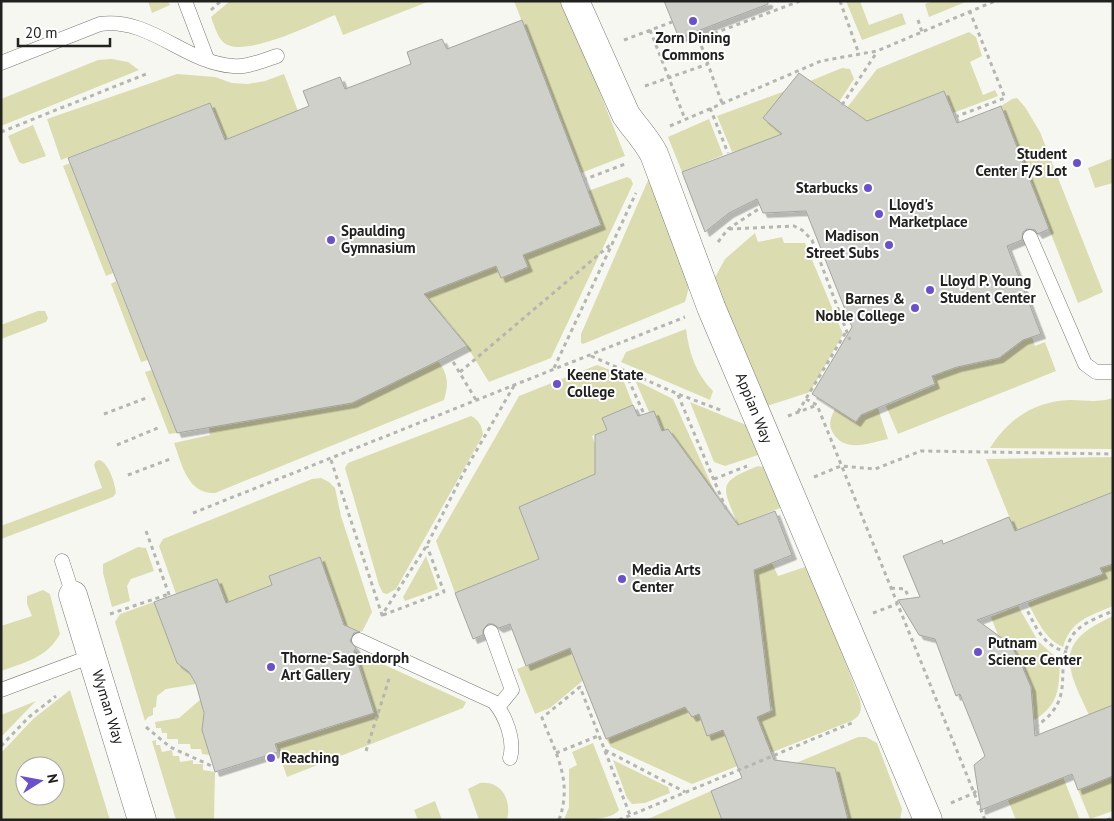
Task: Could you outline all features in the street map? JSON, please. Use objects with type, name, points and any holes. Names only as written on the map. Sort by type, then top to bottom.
[{"type":"street","name":"Appian Way","points":[[575,1],[626,115],[649,145],[711,306],[880,712],[928,820]]},
{"type":"street","name":"Wyman Way","points":[[73,595],[142,820]]},
{"type":"lane","points":[[185,1],[206,59]]},
{"type":"lane","points":[[1,63],[100,24],[114,22],[133,24],[216,64],[235,67],[277,56]]},
{"type":"lane","points":[[1030,237],[1085,364],[1096,372],[1113,372]]},
{"type":"lane","points":[[62,561],[73,595]]},
{"type":"lane","points":[[490,632],[512,690],[498,707]]},
{"type":"lane","points":[[359,640],[494,702],[498,707],[512,745],[510,758]]},
{"type":"lane","points":[[1,690],[92,656]]},
{"type":"path","points":[[209,12],[221,1]]},
{"type":"path","points":[[699,39],[800,1]]},
{"type":"path","points":[[840,1],[859,54]]},
{"type":"path","points":[[583,180],[649,145],[685,119],[710,108],[821,60],[877,51],[996,1]]},
{"type":"path","points":[[955,118],[1005,98],[970,12]]},
{"type":"path","points":[[918,20],[922,32]]},
{"type":"path","points":[[597,50],[672,22]]},
{"type":"path","points":[[650,30],[685,119]]},
{"type":"path","points":[[696,31],[722,103]]},
{"type":"path","points":[[842,105],[877,51]]},
{"type":"path","points":[[617,96],[708,64]]},
{"type":"path","points":[[1,132],[146,74]]},
{"type":"path","points":[[710,108],[728,154]]},
{"type":"path","points":[[553,369],[612,244],[649,145]]},
{"type":"path","points":[[700,278],[712,251],[728,229],[760,208]]},
{"type":"path","points":[[728,229],[785,225],[802,230],[812,240],[850,340]]},
{"type":"path","points":[[460,372],[612,244]]},
{"type":"path","points":[[193,513],[331,460],[711,306]]},
{"type":"path","points":[[798,412],[846,331]]},
{"type":"path","points":[[449,355],[476,400]]},
{"type":"path","points":[[590,355],[678,394],[762,425]]},
{"type":"path","points":[[625,372],[644,414]]},
{"type":"path","points":[[382,615],[427,545],[464,472],[515,384]]},
{"type":"path","points":[[678,394],[728,511]]},
{"type":"path","points":[[104,414],[149,397]]},
{"type":"path","points":[[806,399],[817,405],[985,820]]},
{"type":"path","points":[[117,445],[160,427]]},
{"type":"path","points":[[787,488],[841,466],[875,469],[921,451],[1113,454]]},
{"type":"path","points":[[128,475],[173,458]]},
{"type":"path","points":[[331,460],[382,615]]},
{"type":"path","points":[[108,615],[169,595],[146,531]]},
{"type":"path","points":[[382,615],[444,592],[427,545]]},
{"type":"path","points":[[891,588],[905,589],[909,598]]},
{"type":"path","points":[[1024,604],[1046,643],[1056,650],[1067,652]]},
{"type":"path","points":[[1035,727],[1049,718],[1063,692],[1064,662],[1071,637],[1086,624],[1113,611]]},
{"type":"path","points":[[366,751],[390,674]]},
{"type":"path","points":[[559,820],[564,800],[565,780],[542,718],[580,687],[630,815]]},
{"type":"path","points":[[1,746],[29,717],[59,693]]},
{"type":"path","points":[[622,819],[880,712]]},
{"type":"path","points":[[140,722],[170,747],[214,767]]},
{"type":"path","points":[[556,753],[598,736]]},
{"type":"path","points":[[604,750],[686,792]]},
{"type":"path","points":[[974,793],[978,789]]},
{"type":"path","points":[[1107,820],[1113,818]]},
{"type":"green space","points":[[148,1],[168,1],[170,5],[152,13]]},
{"type":"green space","points":[[230,1],[430,1],[343,35],[335,15],[278,39],[245,47],[232,46],[223,42],[217,34],[211,17]]},
{"type":"green space","points":[[514,1],[561,1],[568,12],[625,156],[581,173]]},
{"type":"green space","points":[[846,1],[860,1],[869,25],[902,13],[906,24],[862,40]]},
{"type":"green space","points":[[933,1],[968,1],[929,17],[925,4]]},
{"type":"green space","points":[[969,32],[976,37],[982,56],[970,62],[983,95],[995,90],[998,96],[953,113],[943,91],[837,133],[832,127],[877,69]]},
{"type":"green space","points":[[112,59],[128,62],[139,70],[1,126],[1,99],[98,60]]},
{"type":"green space","points":[[842,68],[850,69],[854,79],[839,102],[810,81]]},
{"type":"green space","points":[[177,74],[215,77],[232,83],[248,84],[265,81],[284,74],[298,111],[232,137],[229,149],[210,103],[61,160],[47,119]]},
{"type":"green space","points":[[785,91],[793,143],[749,176],[739,150],[732,152],[717,116]]},
{"type":"green space","points":[[1017,98],[1025,107],[1040,132],[1103,292],[1078,303],[1001,106]]},
{"type":"green space","points":[[709,119],[723,155],[682,172],[668,137]]},
{"type":"green space","points":[[33,125],[46,156],[23,164],[19,162],[8,136]]},
{"type":"green space","points":[[1113,158],[1113,183],[1095,188],[1088,168]]},
{"type":"green space","points":[[70,163],[113,273],[106,276],[63,166]]},
{"type":"green space","points":[[627,177],[631,179],[633,184],[551,358],[489,382],[467,346],[450,324],[419,296],[496,266],[501,278],[528,267],[523,255],[601,225],[588,191]]},
{"type":"green space","points":[[649,178],[692,276],[685,302],[583,344],[581,343],[581,334]]},
{"type":"green space","points":[[755,233],[758,242],[782,237],[784,243],[805,243],[843,334],[810,392],[764,407],[713,281],[725,259]]},
{"type":"green space","points":[[116,281],[148,360],[141,362],[111,284]]},
{"type":"green space","points":[[38,311],[45,311],[48,318],[46,322],[1,339],[1,325]]},
{"type":"green space","points":[[686,329],[694,363],[702,378],[713,391],[710,400],[621,362],[626,352]]},
{"type":"green space","points":[[1032,337],[1035,346],[1045,342],[1056,371],[898,434],[886,406],[935,385],[932,376],[957,367],[999,358],[1023,340]]},
{"type":"green space","points":[[438,361],[447,379],[444,400],[215,493],[198,489],[183,468],[174,443],[210,435],[209,427]]},
{"type":"green space","points":[[597,365],[621,374],[633,405],[602,418],[607,430],[592,436],[601,459],[595,461],[595,475],[519,507],[539,559],[455,593],[436,541],[519,396]]},
{"type":"green space","points":[[152,370],[177,433],[169,434],[145,372]]},
{"type":"green space","points":[[635,380],[673,399],[718,499],[668,429],[662,431],[654,411],[649,412]]},
{"type":"green space","points":[[874,396],[888,439],[857,445],[843,443],[837,438],[830,425],[835,409],[856,422]]},
{"type":"green space","points":[[1113,398],[1113,449],[990,448],[1005,428],[1034,408],[1057,401],[1097,401]]},
{"type":"green space","points":[[690,402],[751,427],[764,453],[725,466],[714,462]]},
{"type":"green space","points":[[471,416],[480,424],[483,435],[396,589],[387,594],[383,593],[379,585],[345,468],[348,463]]},
{"type":"green space","points":[[1113,457],[1113,492],[1015,531],[986,459]]},
{"type":"green space","points":[[100,460],[106,465],[113,479],[116,493],[113,497],[1,539],[1,526],[102,488],[94,465],[96,461]]},
{"type":"green space","points":[[758,466],[767,468],[785,506],[738,525],[726,494],[726,488],[735,477]]},
{"type":"green space","points":[[321,478],[335,488],[341,516],[372,612],[362,632],[344,625],[319,557],[269,576],[272,585],[226,603],[217,579],[176,594],[159,546],[163,539],[312,479]]},
{"type":"green space","points":[[138,547],[146,548],[154,571],[131,579],[127,586],[130,601],[112,607],[103,573],[103,564]]},
{"type":"green space","points":[[426,556],[438,589],[405,601],[403,597]]},
{"type":"green space","points":[[772,563],[778,576],[808,566],[860,700],[861,710],[859,715],[851,721],[692,784],[611,747],[606,739],[685,707],[692,717],[699,714],[723,730],[761,727],[757,717],[773,710],[764,688],[768,686],[756,586],[750,572]]},
{"type":"green space","points":[[1113,564],[1113,606],[1082,620],[1071,631],[1063,647],[1057,644],[1046,634],[1028,603],[1046,595],[1041,586],[1068,582],[1071,586],[1102,574],[1100,568]]},
{"type":"green space","points":[[43,590],[50,594],[60,634],[55,642],[42,654],[27,662],[1,671],[1,626],[32,616],[27,604],[27,596]]},
{"type":"green space","points":[[154,602],[177,663],[189,672],[196,684],[166,689],[157,696],[153,715],[145,721],[115,622],[120,614]]},
{"type":"green space","points":[[1018,606],[1038,641],[1060,661],[1058,689],[1053,703],[1042,715],[1033,721],[1031,687],[1020,661],[1010,644],[998,635],[991,617]]},
{"type":"green space","points":[[1113,616],[1113,705],[1089,715],[1074,682],[1070,668],[1070,656],[1073,646],[1081,636],[1094,626]]},
{"type":"green space","points":[[586,642],[586,678],[550,708],[535,714],[517,669]]},
{"type":"green space","points":[[354,651],[466,702],[463,708],[287,777],[267,719],[311,705],[319,731],[374,713]]},
{"type":"green space","points":[[70,690],[110,820],[1,820],[1,753],[33,719]]},
{"type":"green space","points":[[201,699],[210,755],[202,754],[201,749],[191,749],[190,744],[178,744],[178,739],[167,739],[167,733],[162,733],[161,728],[156,728],[155,722],[179,718]]},
{"type":"green space","points":[[36,701],[1,737],[1,715]]},
{"type":"green space","points":[[858,737],[866,737],[877,743],[902,809],[900,820],[848,820],[835,768],[796,763]]},
{"type":"green space","points":[[156,740],[156,745],[160,745],[162,752],[172,750],[173,756],[179,756],[180,762],[193,760],[193,764],[203,764],[203,770],[215,772],[214,820],[176,820],[152,741]]},
{"type":"green space","points":[[593,743],[619,810],[615,814],[602,818],[564,820],[569,807],[569,769],[577,765],[572,752]]},
{"type":"green space","points":[[613,760],[668,787],[670,793],[645,803],[632,804],[627,798]]},
{"type":"green space","points":[[1113,776],[1113,811],[1090,819],[1078,790]]},
{"type":"green space","points":[[1063,777],[1080,820],[1016,820],[1008,800]]},
{"type":"green space","points":[[480,783],[494,785],[504,793],[508,806],[507,820],[479,820],[468,789]]},
{"type":"green space","points":[[711,791],[722,820],[647,820],[648,819]]},
{"type":"green space","points":[[435,801],[442,820],[418,820],[414,810]]},
{"type":"building","name":"Zorn Dining Commons","points":[[664,1],[768,1],[768,4],[679,38]]},
{"type":"building","name":"Spaulding Gymnasium","points":[[522,20],[601,225],[523,255],[528,267],[501,278],[496,266],[424,294],[467,346],[438,361],[352,403],[177,433],[68,158],[210,103],[225,140],[309,106],[303,91],[340,77],[345,89],[411,64],[407,52],[442,39],[447,49]]},
{"type":"building","name":"Lloyd P. Young Student Center","points":[[799,73],[867,121],[944,91],[957,123],[1001,106],[1049,229],[1038,234],[1035,230],[1027,229],[1023,232],[1022,240],[1007,246],[1041,334],[1023,340],[999,358],[957,367],[932,376],[935,384],[861,415],[856,422],[812,394],[852,327],[806,211],[763,213],[757,199],[729,213],[705,232],[682,172],[782,134],[763,118]]},
{"type":"building","name":"Media Arts Center","points":[[633,405],[638,416],[654,411],[662,431],[668,429],[738,525],[775,511],[792,555],[754,570],[771,711],[757,717],[774,760],[835,768],[848,820],[722,820],[711,791],[742,778],[723,730],[707,736],[699,714],[692,717],[685,707],[606,739],[570,648],[526,666],[510,624],[499,628],[493,624],[488,624],[483,630],[483,635],[473,639],[455,593],[539,559],[519,507],[595,474],[595,435],[607,430],[602,418]]},
{"type":"building","name":"Putnam Science Center","points":[[1113,492],[1113,564],[1100,568],[1103,574],[977,620],[1010,644],[1020,661],[1031,687],[1035,736],[1113,705],[1113,776],[1078,790],[1072,774],[981,810],[974,765],[985,756],[960,694],[956,696],[935,639],[919,635],[898,600],[920,597],[903,556],[942,540],[943,544],[1009,517],[1015,531]]},
{"type":"building","name":"Thorne-Sagendorph Art Gallery","points":[[320,557],[344,625],[360,632],[354,633],[350,641],[356,648],[354,651],[374,713],[275,744],[278,752],[215,772],[202,730],[204,713],[196,684],[189,672],[177,663],[154,602],[217,579],[226,603],[272,585],[269,576]]},
{"type":"place","name":"Zorn Dining Commons","points":[[693,21]]},
{"type":"place","name":"Student Center F/S Lot","points":[[1077,163]]},
{"type":"place","name":"Starbucks","points":[[868,188]]},
{"type":"place","name":"Lloyd's Marketplace","points":[[879,214]]},
{"type":"place","name":"Spaulding Gymnasium","points":[[331,240]]},
{"type":"place","name":"Madison Street Subs","points":[[889,245]]},
{"type":"place","name":"Lloyd P. Young Student Center","points":[[930,290]]},
{"type":"place","name":"Barnes & Noble College","points":[[915,308]]},
{"type":"place","name":"Keene State College","points":[[557,384]]},
{"type":"place","name":"Media Arts Center","points":[[622,579]]},
{"type":"place","name":"Putnam Science Center","points":[[978,652]]},
{"type":"place","name":"Thorne-Sagendorph Art Gallery","points":[[271,667]]},
{"type":"place","name":"Reaching","points":[[271,758]]}]
